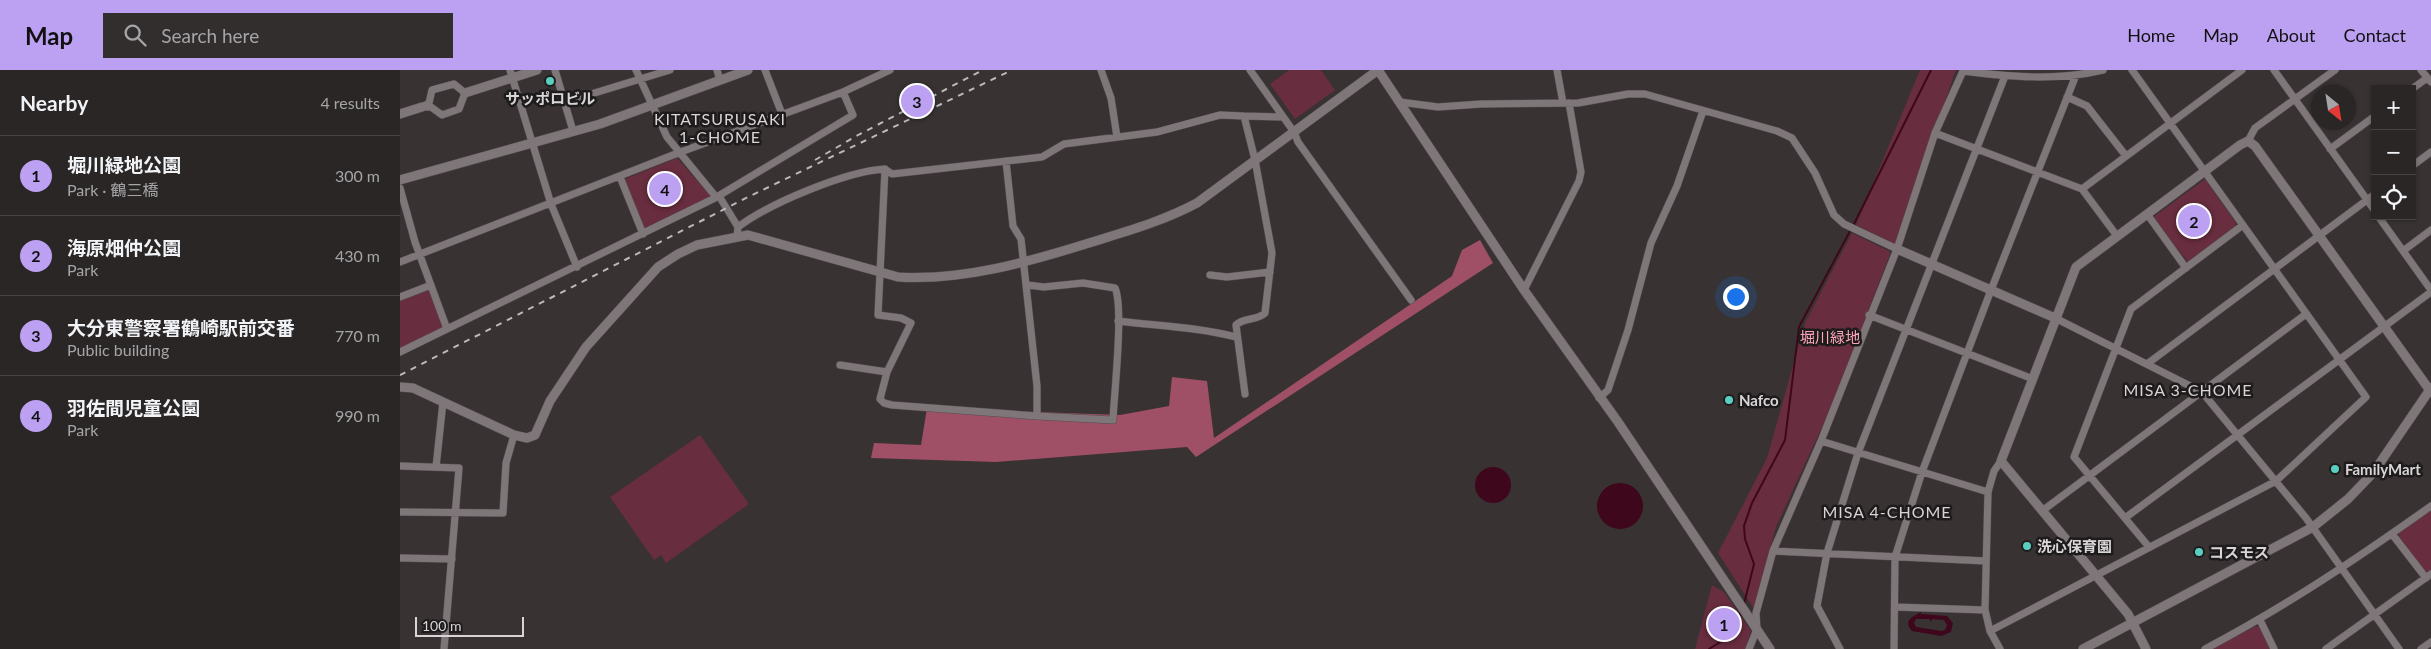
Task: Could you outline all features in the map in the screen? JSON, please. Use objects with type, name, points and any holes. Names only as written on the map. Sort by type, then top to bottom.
[{"type":"street","points":[[400,114],[422,107],[431,107],[440,115],[449,113],[461,108],[466,93],[511,74],[537,70]]},
{"type":"street","points":[[556,70],[573,131]]},
{"type":"street","points":[[636,70],[662,130],[678,153],[718,196],[738,231],[898,277],[922,278],[1023,264],[1165,220],[1196,203],[1378,70],[1524,290],[1599,398],[1618,422],[1770,649]]},
{"type":"street","points":[[564,102],[670,70]]},
{"type":"street","points":[[717,70],[720,80]]},
{"type":"street","points":[[400,180],[573,131],[748,70]]},
{"type":"street","points":[[765,70],[782,114]]},
{"type":"street","points":[[400,262],[678,153],[843,92],[890,70]]},
{"type":"street","points":[[1101,70],[1110,98],[1117,137]]},
{"type":"street","points":[[1250,70],[1294,132],[1298,142],[1411,300]]},
{"type":"street","points":[[1524,290],[1579,181],[1581,172],[1557,70]]},
{"type":"street","points":[[1749,649],[1757,629],[1756,613],[1773,551],[1821,441],[1869,315],[1898,249],[1935,133],[1963,71],[2005,76],[2055,73],[2076,75],[2103,70]]},
{"type":"street","points":[[1990,631],[2276,481],[2366,397],[2132,70]]},
{"type":"street","points":[[2082,189],[2242,70]]},
{"type":"street","points":[[2274,70],[2371,206]]},
{"type":"street","points":[[2000,649],[1990,631],[1985,610],[1988,492],[1994,471],[2001,461],[2076,267],[2204,171],[2248,141],[2255,128],[2335,70]]},
{"type":"street","points":[[2416,87],[2429,80],[2421,70]]},
{"type":"street","points":[[511,74],[550,204],[577,267]]},
{"type":"street","points":[[1894,649],[1894,557],[1922,472],[2076,75]]},
{"type":"street","points":[[1839,649],[1817,606],[1826,553],[1858,453],[2005,76]]},
{"type":"street","points":[[422,107],[429,102],[432,90],[446,85],[454,84],[466,93]]},
{"type":"street","points":[[400,352],[577,267],[718,196],[853,115],[843,92]]},
{"type":"street","points":[[1400,102],[1438,107],[1481,104],[1566,103],[1628,94],[1645,94],[1777,131],[1792,138],[1815,173],[1834,215],[1844,224],[2055,318],[2202,392],[2313,527],[2400,649]]},
{"type":"street","points":[[2067,97],[2087,106],[2126,156]]},
{"type":"street","points":[[1599,398],[1608,390],[1628,330],[1651,243],[1678,183],[1703,111]]},
{"type":"street","points":[[400,387],[413,388],[514,434],[527,438],[534,435],[550,401],[586,347],[658,267],[697,245],[738,231],[776,205],[836,180],[867,170],[885,169],[892,174],[1042,157],[1064,144],[1157,132],[1220,115],[1283,116]]},
{"type":"street","points":[[1244,116],[1269,227],[1272,253],[1266,313],[1261,317],[1240,322],[1236,325],[1236,337],[1245,394]]},
{"type":"street","points":[[2330,149],[2371,119]]},
{"type":"street","points":[[1935,133],[2082,189],[2117,236]]},
{"type":"street","points":[[2083,649],[2313,527],[2348,499],[2373,473],[2431,390],[2255,146],[2248,141]]},
{"type":"street","points":[[2416,163],[2431,152]]},
{"type":"street","points":[[1006,160],[1013,226],[1021,239],[1027,285],[1037,386],[1037,416]]},
{"type":"street","points":[[885,169],[878,315],[901,318],[911,324],[887,372],[880,393],[880,399],[884,403],[1037,416],[1113,420],[1118,321],[1115,288],[1084,283],[1044,287],[1027,285]]},
{"type":"street","points":[[620,177],[643,234]]},
{"type":"street","points":[[400,188],[420,255],[447,330]]},
{"type":"street","points":[[2147,364],[2371,197]]},
{"type":"street","points":[[2147,214],[2186,268]]},
{"type":"street","points":[[2125,518],[2431,291],[2381,220]]},
{"type":"street","points":[[2149,547],[2074,457],[2132,309],[2243,225]]},
{"type":"street","points":[[2403,251],[2431,230]]},
{"type":"street","points":[[1210,275],[1227,277],[1270,272]]},
{"type":"street","points":[[400,297],[431,285]]},
{"type":"street","points":[[2042,511],[2306,314]]},
{"type":"street","points":[[1869,315],[2032,380]]},
{"type":"street","points":[[1118,321],[1176,328],[1194,328],[1236,337]]},
{"type":"street","points":[[840,365],[887,372]]},
{"type":"street","points":[[436,467],[442,402]]},
{"type":"street","points":[[400,512],[503,513],[506,464],[514,434]]},
{"type":"street","points":[[1821,441],[1988,492]]},
{"type":"street","points":[[2001,461],[2096,575],[2133,623],[2146,649]]},
{"type":"street","points":[[400,466],[459,468],[444,649]]},
{"type":"street","points":[[2205,649],[2260,620],[2342,569],[2431,506]]},
{"type":"street","points":[[2326,649],[2428,576],[2392,534]]},
{"type":"street","points":[[1773,551],[1986,561]]},
{"type":"street","points":[[400,558],[452,559]]},
{"type":"street","points":[[1894,607],[1985,610]]},
{"type":"street","points":[[2260,620],[2274,649]]},
{"type":"street","points":[[2421,649],[2431,642]]},
{"type":"green space","points":[[1289,70],[1321,70],[1335,90],[1295,119],[1270,84]]},
{"type":"green space","points":[[1920,70],[1956,70],[1895,244],[1856,225]]},
{"type":"green space","points":[[677,158],[710,195],[709,198],[646,230],[642,229],[624,182],[625,179]]},
{"type":"green space","points":[[2205,179],[2236,223],[2235,227],[2188,262],[2152,218]]},
{"type":"green space","name":"堀川緑地","points":[[1852,233],[1889,251],[1890,254],[1829,412],[1776,527],[1754,609],[1718,553],[1767,458],[1805,323]]},
{"type":"green space","points":[[426,289],[429,291],[443,326],[442,329],[400,348],[400,299]]},
{"type":"green space","points":[[700,435],[749,504],[666,563],[661,555],[654,560],[610,497]]},
{"type":"green space","points":[[2431,510],[2431,571],[2428,573],[2424,572],[2399,537],[2399,533]]},
{"type":"green space","points":[[1712,585],[1724,592],[1751,631],[1745,649],[1695,649]]},
{"type":"green space","points":[[2256,626],[2259,627],[2271,649],[2212,649]]},
{"type":"shaded area","points":[[1480,240],[1493,263],[1196,457],[1187,447],[996,462],[871,458],[874,443],[921,445],[927,408],[1120,415],[1169,406],[1172,377],[1207,381],[1214,438],[1452,276],[1462,250]]},
{"type":"shaded area","points":[[1493,467],[1506,472],[1511,485],[1506,498],[1493,503],[1480,498],[1475,485],[1480,472]]},
{"type":"shaded area","points":[[1620,483],[1633,487],[1639,493],[1643,506],[1639,519],[1633,525],[1620,529],[1607,525],[1601,519],[1597,506],[1601,493],[1607,487]]},
{"type":"shaded area","points":[[1921,612],[1921,614],[1947,616],[1953,623],[1951,632],[1941,636],[1912,631],[1908,624],[1909,621]],"holes":[[[1916,619],[1929,619],[1931,622],[1932,619],[1944,620],[1947,625],[1945,630],[1916,627],[1914,623]]]},
{"type":"waterway","points":[[1853,226],[1931,70]]},
{"type":"waterway","points":[[1744,604],[1754,564],[1745,539],[1744,526],[1752,503],[1785,440],[1799,327],[1850,231]]},
{"type":"waterway","points":[[1709,649],[1734,633],[1741,611]]},
{"type":"railway","points":[[815,160],[860,134],[983,70]]},
{"type":"railway","points":[[400,375],[748,197],[1012,70]]},
{"type":"place","name":"サッポロビル","points":[[550,81]]},
{"type":"place","name":"大分東警察署鶴崎駅前交番","points":[[917,101]]},
{"type":"place","name":"羽佐間児童公園","points":[[665,189]]},
{"type":"place","name":"海原畑仲公園","points":[[2194,221]]},
{"type":"place","name":"Nafco","points":[[1729,400]]},
{"type":"place","name":"FamilyMart","points":[[2335,469]]},
{"type":"place","name":"洗心保育園","points":[[2027,546]]},
{"type":"place","name":"コスモス","points":[[2199,552]]},
{"type":"place","name":"堀川緑地公園","points":[[1724,624]]},
{"type":"district","name":"KITATSURUSAKI 1-CHOME","points":[[720,127]]},
{"type":"district","name":"MISA 3-CHOME","points":[[2188,389]]},
{"type":"district","name":"MISA 4-CHOME","points":[[1887,511]]}]
